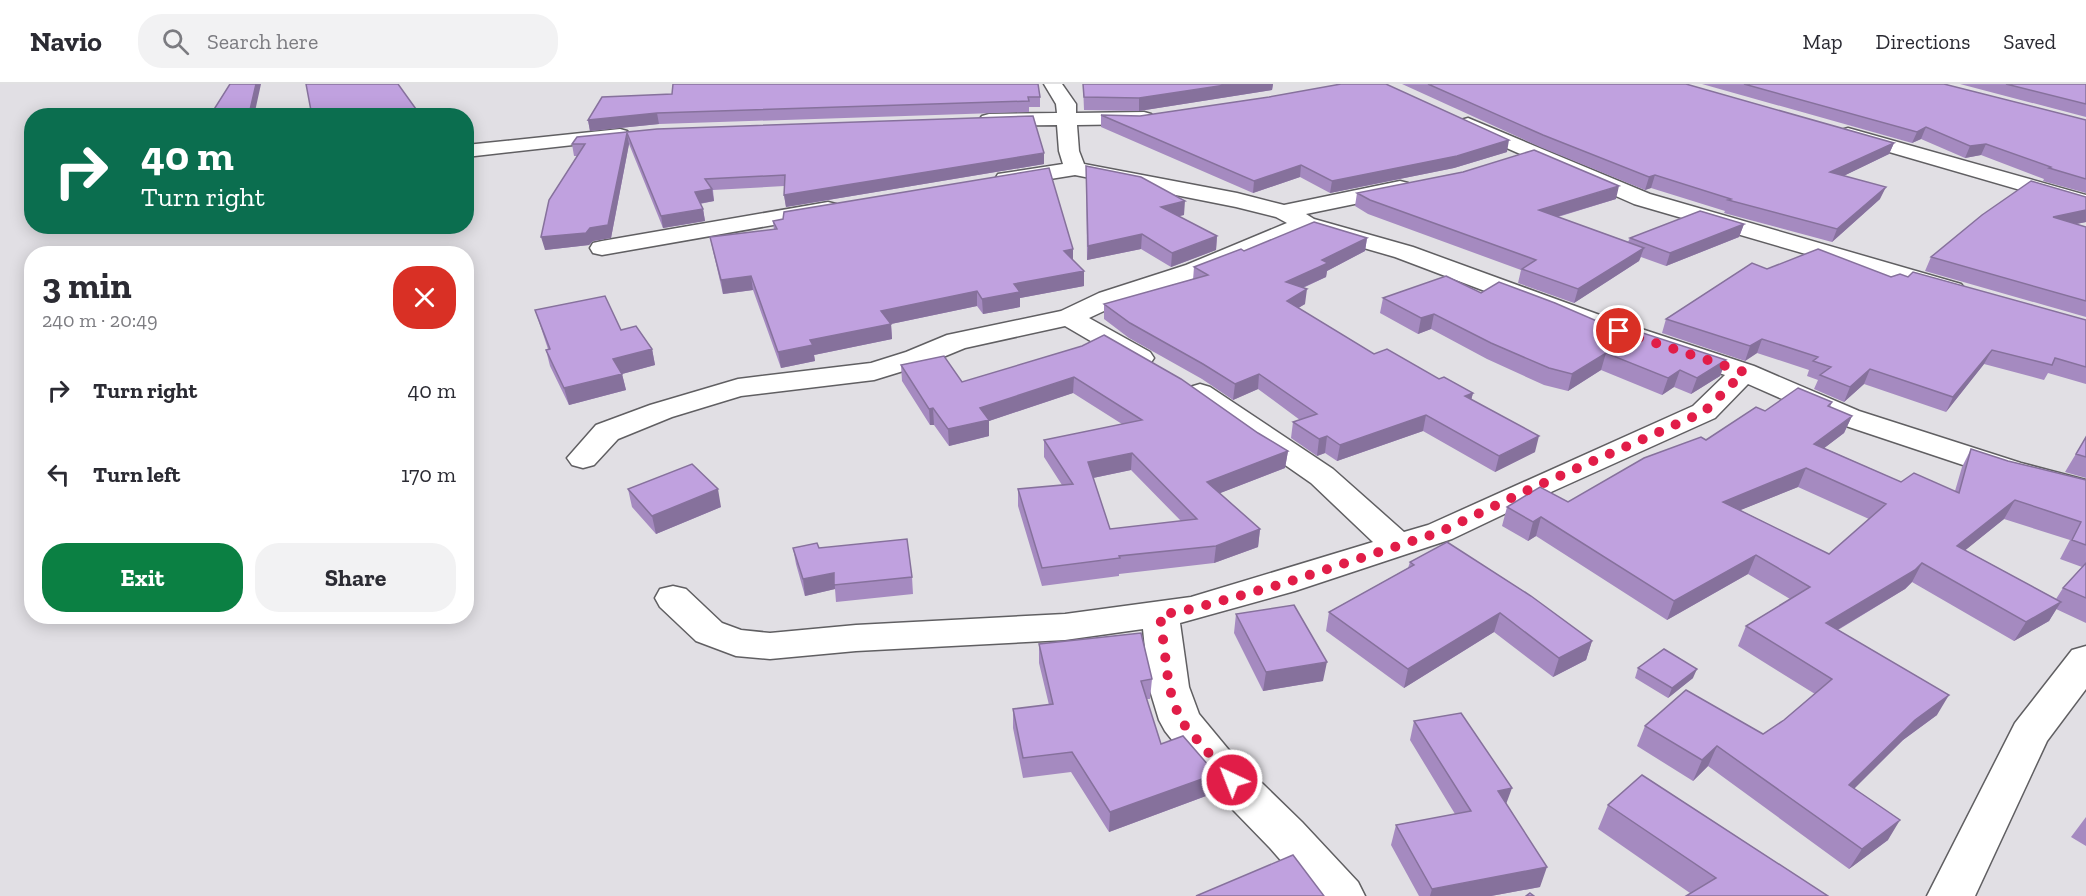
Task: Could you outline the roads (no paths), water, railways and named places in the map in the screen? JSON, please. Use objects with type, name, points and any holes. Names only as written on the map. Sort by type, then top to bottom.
[{"type":"street","points":[[1053,84],[1066,104],[1069,152],[1075,169]]},
{"type":"street","points":[[967,121],[1161,116]]},
{"type":"street","points":[[1451,116],[1642,199],[1973,295]]},
{"type":"street","points":[[1827,128],[2086,202]]},
{"type":"street","points":[[474,150],[638,134]]},
{"type":"street","points":[[1501,163],[1532,153]]},
{"type":"street","points":[[989,182],[1075,169],[1237,200],[1404,252],[1598,324],[1744,372],[1848,417],[2010,470],[2086,490]]},
{"type":"street","points":[[583,458],[607,432],[661,411],[738,388],[874,371],[916,358],[957,341],[1069,317],[1108,299],[1195,270],[1295,218],[1425,183]]},
{"type":"street","points":[[602,248],[848,206]]},
{"type":"street","points":[[1069,317],[1171,376],[1322,476],[1398,546]]},
{"type":"street","points":[[673,598],[709,632],[736,643],[770,646],[856,638],[1065,627],[1192,609],[1282,584],[1440,532],[1528,490],[1704,412],[1744,372]]},
{"type":"street","points":[[1160,615],[1169,687],[1180,720],[1218,767],[1286,835],[1341,896]]},
{"type":"street","points":[[1951,896],[2030,734],[2086,660]]}]
